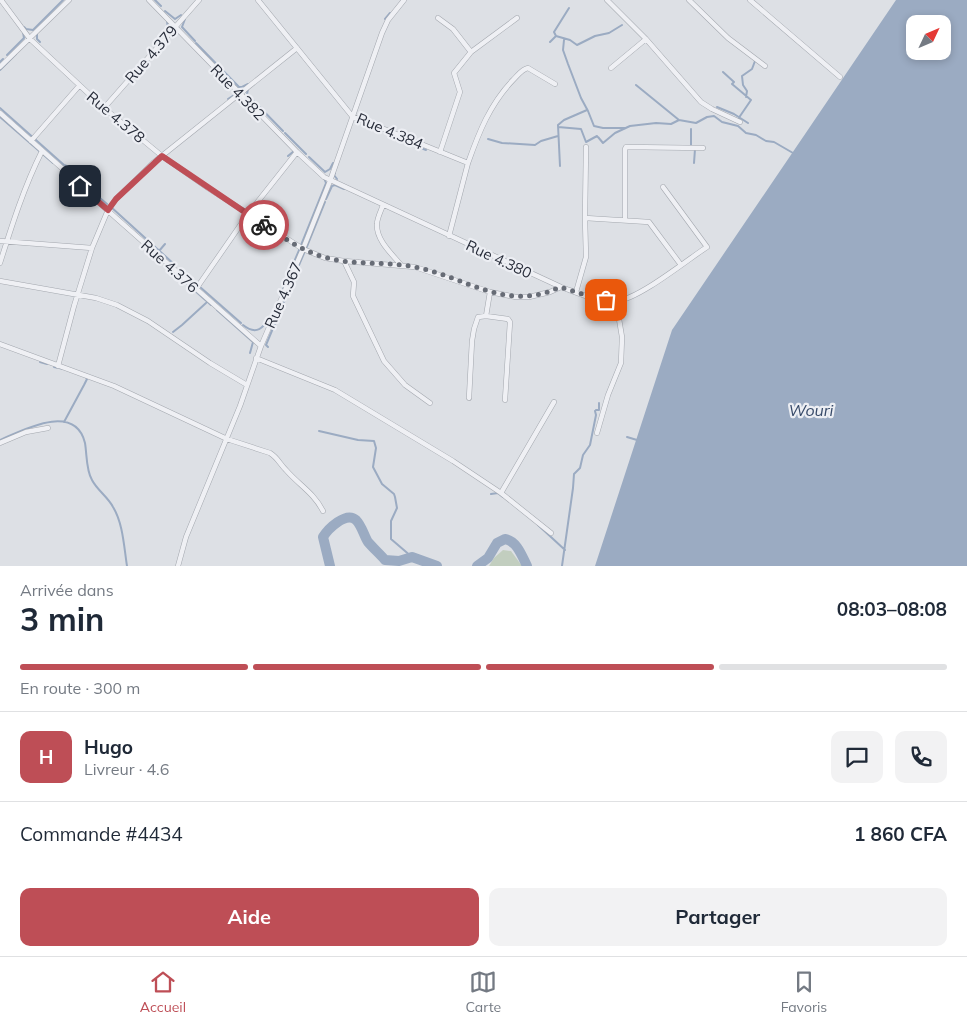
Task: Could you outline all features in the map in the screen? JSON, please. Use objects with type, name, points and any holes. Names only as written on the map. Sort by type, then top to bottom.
[{"type":"street","name":"Rue 4.378","points":[[1,0],[30,39],[104,108],[162,156],[303,249],[325,258],[415,267],[490,292],[516,297],[529,297],[550,292],[560,287]]},
{"type":"street","points":[[0,68],[69,0]]},
{"type":"street","name":"Rue 4.382","points":[[149,0],[297,152],[318,173],[330,181]]},
{"type":"street","name":"Rue 4.379","points":[[104,108],[199,0]]},
{"type":"street","name":"Rue 4.384","points":[[258,0],[352,116],[468,163]]},
{"type":"street","name":"Rue 4.367","points":[[178,566],[186,538],[227,439],[260,346],[303,249],[330,181],[382,33],[388,20],[404,0]]},
{"type":"street","points":[[608,0],[646,39],[701,102],[740,122]]},
{"type":"street","points":[[689,0],[728,38],[765,66]]},
{"type":"street","points":[[750,0],[840,77]]},
{"type":"street","points":[[438,18],[453,29],[471,52]]},
{"type":"street","points":[[440,152],[460,92],[454,73],[471,52],[517,18]]},
{"type":"street","points":[[611,68],[646,39]]},
{"type":"street","points":[[58,366],[92,248],[108,210],[116,199],[162,156],[297,48]]},
{"type":"street","points":[[449,236],[468,163],[477,136],[489,110],[508,84],[523,69],[528,68],[555,84]]},
{"type":"street","points":[[31,141],[80,86]]},
{"type":"street","points":[[0,114],[64,170],[75,173],[79,178],[80,186],[70,183],[65,177],[64,170]]},
{"type":"street","points":[[576,292],[586,257],[586,147]]},
{"type":"street","points":[[625,219],[626,147],[703,148]]},
{"type":"street","points":[[0,263],[30,176],[42,151]]},
{"type":"street","points":[[196,289],[248,214],[297,152]]},
{"type":"street","name":"Rue 4.380","points":[[330,181],[560,287],[595,298],[616,301]]},
{"type":"street","name":"Rue 4.376","points":[[80,186],[260,346]]},
{"type":"street","points":[[597,433],[608,395],[621,363],[622,337],[616,301],[629,298],[643,290],[707,247],[663,187]]},
{"type":"street","points":[[383,205],[377,225],[378,234],[382,242],[401,265]]},
{"type":"street","points":[[585,218],[649,222],[681,265]]},
{"type":"street","points":[[0,240],[92,248]]},
{"type":"street","points":[[344,261],[354,282],[353,296],[384,361],[405,385],[430,403]]},
{"type":"street","points":[[0,281],[96,298],[117,305],[148,321],[210,363],[247,385]]},
{"type":"street","points":[[486,316],[490,292]]},
{"type":"street","points":[[469,398],[474,329],[478,317],[486,316],[508,319],[510,322],[505,400]]},
{"type":"street","points":[[0,344],[114,386],[227,439],[273,455],[288,473],[311,493],[323,511]]},
{"type":"street","points":[[256,358],[335,390],[453,461],[501,493],[551,533]]},
{"type":"street","points":[[501,493],[554,402]]},
{"type":"street","points":[[0,443],[26,432],[48,428]]},
{"type":"green space","points":[[503,550],[511,551],[522,566],[489,566],[494,558]]},
{"type":"water","name":"Wouri","points":[[896,0],[967,0],[967,566],[595,566],[672,330]]},
{"type":"waterway","points":[[24,27],[33,30],[63,0]]},
{"type":"waterway","points":[[155,0],[161,6]]},
{"type":"waterway","points":[[550,42],[556,36],[554,32],[569,8]]},
{"type":"waterway","points":[[165,11],[175,19],[181,15]]},
{"type":"waterway","points":[[385,19],[390,13]]},
{"type":"waterway","points":[[185,19],[182,27],[195,41]]},
{"type":"waterway","points":[[162,36],[168,29],[167,21]]},
{"type":"waterway","points":[[556,36],[570,40],[577,45],[595,36],[609,33],[622,25]]},
{"type":"waterway","points":[[7,55],[24,38],[23,32]]},
{"type":"waterway","points":[[37,34],[37,39],[40,42]]},
{"type":"waterway","points":[[564,40],[563,50],[594,126],[626,128]]},
{"type":"waterway","points":[[196,43],[239,87],[248,84]]},
{"type":"waterway","points":[[0,70],[16,54]]},
{"type":"waterway","points":[[0,62],[3,59]]},
{"type":"waterway","points":[[746,97],[747,91],[743,85],[742,76],[752,69],[755,61]]},
{"type":"waterway","points":[[723,72],[734,82],[732,84],[751,100],[736,122]]},
{"type":"waterway","points":[[636,85],[679,120],[696,123],[707,117],[714,116],[722,122],[738,126],[746,133],[774,142],[793,153]]},
{"type":"waterway","points":[[248,89],[247,94],[283,131]]},
{"type":"waterway","points":[[228,99],[234,95]]},
{"type":"waterway","points":[[717,107],[734,114],[748,123]]},
{"type":"waterway","points":[[0,108],[64,165],[78,170],[87,187],[107,204]]},
{"type":"waterway","points":[[560,166],[558,125],[564,120],[587,110]]},
{"type":"waterway","points":[[0,117],[53,163]]},
{"type":"waterway","points":[[598,137],[603,143],[615,133],[630,126],[656,123],[671,124],[679,120]]},
{"type":"waterway","points":[[558,127],[581,129],[586,142],[597,136]]},
{"type":"waterway","points":[[691,129],[691,146]]},
{"type":"waterway","points":[[285,133],[306,154]]},
{"type":"waterway","points":[[488,139],[502,143],[535,145],[541,141],[558,136]]},
{"type":"waterway","points":[[416,146],[426,150]]},
{"type":"waterway","points":[[694,163],[695,149]]},
{"type":"waterway","points":[[288,156],[294,151]]},
{"type":"waterway","points":[[309,157],[325,172],[330,169],[333,163]]},
{"type":"waterway","points":[[335,173],[334,175],[337,179]]},
{"type":"waterway","points":[[301,245],[326,183],[324,178]]},
{"type":"waterway","points":[[326,199],[332,186],[335,185],[344,189]]},
{"type":"waterway","points":[[306,249],[325,202]]},
{"type":"waterway","points":[[111,207],[175,265]]},
{"type":"waterway","points":[[159,251],[165,244]]},
{"type":"waterway","points":[[288,276],[300,248]]},
{"type":"waterway","points":[[299,265],[305,251]]},
{"type":"waterway","points":[[268,347],[266,345],[298,268]]},
{"type":"waterway","points":[[175,273],[211,305]]},
{"type":"waterway","points":[[188,277],[197,284]]},
{"type":"waterway","points":[[280,297],[287,279]]},
{"type":"waterway","points":[[200,287],[241,323]]},
{"type":"waterway","points":[[173,332],[206,303]]},
{"type":"waterway","points":[[217,310],[253,342],[250,353]]},
{"type":"waterway","points":[[243,325],[257,330],[264,326],[273,314]]},
{"type":"waterway","points":[[40,362],[47,364]]},
{"type":"waterway","points":[[54,367],[64,369]]},
{"type":"waterway","points":[[64,422],[87,379],[85,376]]},
{"type":"waterway","points":[[596,410],[599,410],[599,403]]},
{"type":"waterway","points":[[562,566],[574,474],[580,468],[583,455],[590,445],[596,415],[595,411]]},
{"type":"waterway","points":[[0,440],[47,422],[60,421],[71,424],[79,431],[85,443],[90,476],[94,484],[111,503],[119,520],[127,566]]},
{"type":"waterway","points":[[319,431],[358,440],[374,441],[376,448],[373,467],[382,484],[394,494],[397,508],[391,521],[391,539],[412,557]]},
{"type":"waterway","points":[[627,437],[637,440]]},
{"type":"waterway","points":[[491,494],[498,493],[503,497]]},
{"type":"waterway","points":[[330,566],[323,537],[338,522],[347,518],[356,520],[368,542],[385,560],[399,561],[412,557],[437,566]]},
{"type":"waterway","points":[[538,525],[565,550]]},
{"type":"waterway","points":[[477,566],[488,558],[497,543],[505,539],[516,546],[527,566]]},
{"type":"way so far","points":[[264,225],[303,249],[325,258],[415,267],[490,292],[516,297],[529,297],[550,292],[560,287],[606,300]]},
{"type":"route","points":[[80,186],[108,210],[116,199],[162,156],[264,225]]}]
